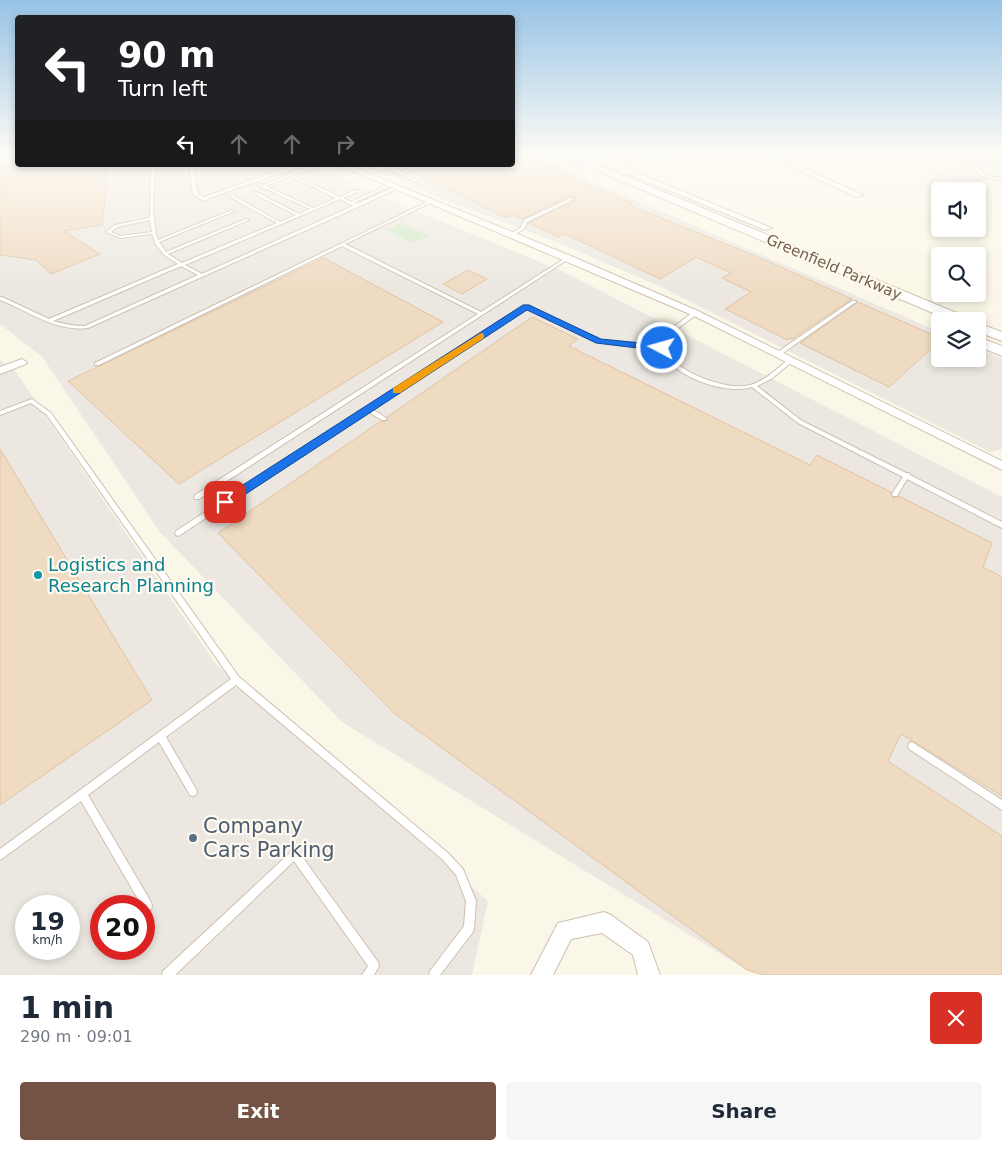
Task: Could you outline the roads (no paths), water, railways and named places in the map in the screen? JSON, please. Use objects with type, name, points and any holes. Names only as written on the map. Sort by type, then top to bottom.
[{"type":"main road","name":"Greenfield Parkway","points":[[649,200],[931,321]]},
{"type":"main road","name":"Greenfield Parkway","points":[[685,200],[943,312]]},
{"type":"main road","points":[[986,330],[1002,337]]},
{"type":"main road","points":[[986,344],[1002,351]]},
{"type":"street","points":[[427,200],[568,258],[695,313],[1002,466]]},
{"type":"street","points":[[694,200],[768,228]]},
{"type":"street","points":[[0,371],[22,362]]},
{"type":"street","points":[[542,975],[565,930],[604,922],[641,949],[649,975]]},
{"type":"lane","points":[[153,200],[156,242],[165,254],[201,275]]},
{"type":"lane","points":[[239,200],[280,223]]},
{"type":"lane","points":[[270,200],[299,215]]},
{"type":"lane","points":[[294,200],[312,209]]},
{"type":"lane","points":[[50,320],[332,200]]},
{"type":"lane","points":[[346,200],[357,206]]},
{"type":"lane","points":[[351,203],[357,200]]},
{"type":"lane","points":[[0,298],[64,326],[86,327],[367,200]]},
{"type":"lane","points":[[511,235],[522,228],[525,221],[569,200]]},
{"type":"lane","points":[[97,364],[430,202]]},
{"type":"lane","points":[[156,242],[233,212]]},
{"type":"lane","points":[[153,218],[116,226],[108,232],[120,237],[154,233]]},
{"type":"lane","points":[[165,254],[247,220]]},
{"type":"lane","points":[[342,244],[481,314]]},
{"type":"lane","points":[[197,497],[568,258]]},
{"type":"lane","points":[[778,354],[854,302]]},
{"type":"lane","points":[[178,533],[526,306],[599,341],[662,348]]},
{"type":"lane","points":[[695,313],[661,339],[662,348],[666,356],[676,365],[703,380],[737,388],[754,386],[790,361]]},
{"type":"lane","points":[[754,386],[800,422],[1002,525]]},
{"type":"lane","points":[[0,413],[32,402],[49,414],[236,680],[445,856],[460,872],[471,901],[469,928],[434,975]]},
{"type":"lane","points":[[368,409],[384,419]]},
{"type":"lane","points":[[895,494],[907,475]]},
{"type":"lane","points":[[0,855],[236,680]]},
{"type":"lane","points":[[160,736],[193,792]]},
{"type":"lane","points":[[912,746],[1002,805]]},
{"type":"lane","points":[[82,794],[141,895]]},
{"type":"lane","points":[[167,975],[295,854],[374,966],[366,975]]},
{"type":"place","name":"Logistics and Research Planning","points":[[38,575]]},
{"type":"place","name":"Company Cars Parking","points":[[193,838]]}]
